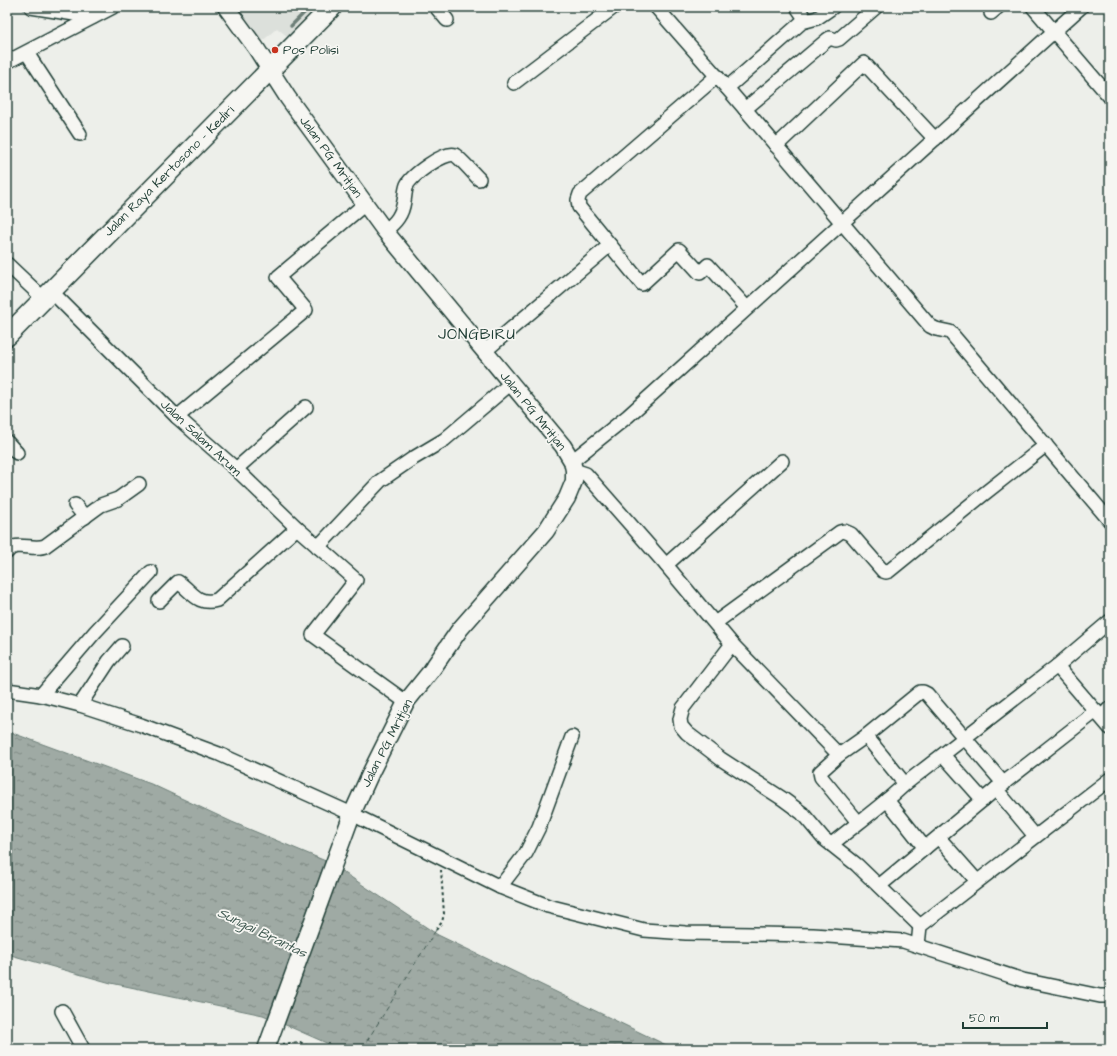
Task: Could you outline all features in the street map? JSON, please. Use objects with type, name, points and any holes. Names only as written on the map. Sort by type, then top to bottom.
[{"type":"highway","name":"Jalan Raya Kertosono - Kediri","points":[[7,336],[332,7]]},
{"type":"main road","name":"Jalan PG Mritjan","points":[[226,7],[270,69],[288,98],[385,231],[485,351],[510,384],[563,446],[573,466],[574,481],[567,498],[546,531],[460,629],[406,702],[352,814],[271,1031],[271,1048]]},
{"type":"street","points":[[31,7],[93,18]]},
{"type":"street","points":[[7,62],[27,53],[113,7]]},
{"type":"street","points":[[436,7],[447,20]]},
{"type":"street","points":[[514,83],[614,7]]},
{"type":"street","points":[[656,7],[717,76],[930,326],[950,332],[1046,445],[1107,512]]},
{"type":"street","points":[[727,88],[802,22],[802,11],[817,18],[834,7]]},
{"type":"street","points":[[745,109],[827,40],[830,38],[836,40],[839,39],[876,7]]},
{"type":"street","points":[[1033,7],[1110,97]]},
{"type":"street","points":[[839,755],[732,644],[666,565],[586,474],[573,466],[1082,7]]},
{"type":"street","points":[[27,53],[80,134]]},
{"type":"street","points":[[776,146],[864,63],[935,139]]},
{"type":"street","points":[[717,76],[580,194],[578,200],[580,207],[642,284],[679,250],[700,272],[708,265],[747,308]]},
{"type":"street","points":[[385,231],[401,214],[406,187],[410,180],[440,158],[448,154],[455,156],[479,179]]},
{"type":"street","points":[[177,417],[306,310],[278,277],[365,204]]},
{"type":"street","points":[[485,351],[610,245]]},
{"type":"street","name":"Jalan Salam Arum","points":[[7,264],[47,295],[297,528],[356,580],[313,635],[406,702]]},
{"type":"street","points":[[318,547],[380,481],[412,459],[444,440],[510,384]]},
{"type":"street","points":[[236,470],[306,407]]},
{"type":"street","points":[[7,442],[18,453]]},
{"type":"street","points":[[715,623],[840,532],[844,531],[851,534],[883,571],[889,572],[1046,445]]},
{"type":"street","points":[[666,565],[782,460]]},
{"type":"street","points":[[7,549],[17,546],[35,548],[45,546],[101,505],[118,499],[139,484]]},
{"type":"street","points":[[75,506],[85,517]]},
{"type":"street","points":[[159,601],[178,582],[196,598],[202,601],[208,602],[217,600],[297,528]]},
{"type":"street","points":[[41,695],[151,572]]},
{"type":"street","points":[[832,844],[887,800],[904,784],[1057,666],[1110,620]]},
{"type":"street","points":[[732,644],[683,708],[680,719],[681,726],[687,734],[783,799],[802,814],[823,838],[832,844],[879,886],[920,926]]},
{"type":"street","points":[[80,705],[109,661],[122,646]]},
{"type":"street","points":[[879,886],[1000,787],[1106,719],[1057,666]]},
{"type":"street","points":[[7,690],[41,695],[80,705],[141,725],[219,754],[352,814],[500,887],[548,906],[644,930],[686,933],[813,935],[903,941],[1023,980],[1100,996],[1110,996]]},
{"type":"street","points":[[858,822],[821,777],[820,772],[839,755],[866,736],[920,692],[923,692],[927,694],[964,739],[1035,836]]},
{"type":"street","points":[[866,736],[904,784]]},
{"type":"street","points":[[500,887],[526,853],[539,827],[572,737]]},
{"type":"street","points":[[943,755],[983,800]]},
{"type":"street","points":[[918,945],[920,926],[1110,779]]},
{"type":"street","points":[[887,800],[925,848]]},
{"type":"street","points":[[939,838],[977,881]]},
{"type":"street","points":[[62,1011],[83,1049]]},
{"type":"path","points":[[436,930],[442,922],[444,914],[440,857]]},
{"type":"path","points":[[271,1048],[281,1044],[300,1042],[313,1049]]},
{"type":"shaded area","points":[[230,7],[318,7],[288,37],[277,28],[258,45]]},
{"type":"water","name":"Sungai Brantas","points":[[7,731],[151,784],[232,822],[328,862],[438,935],[664,1044],[678,1049],[340,1049],[263,1015],[111,983],[7,954]]},
{"type":"waterway","points":[[291,26],[310,7]]},
{"type":"ferry route","points":[[362,1049],[436,930]]},
{"type":"place","name":"Pos Polisi","points":[[275,50]]},
{"type":"district","name":"JONGBIRU","points":[[477,334]]}]
